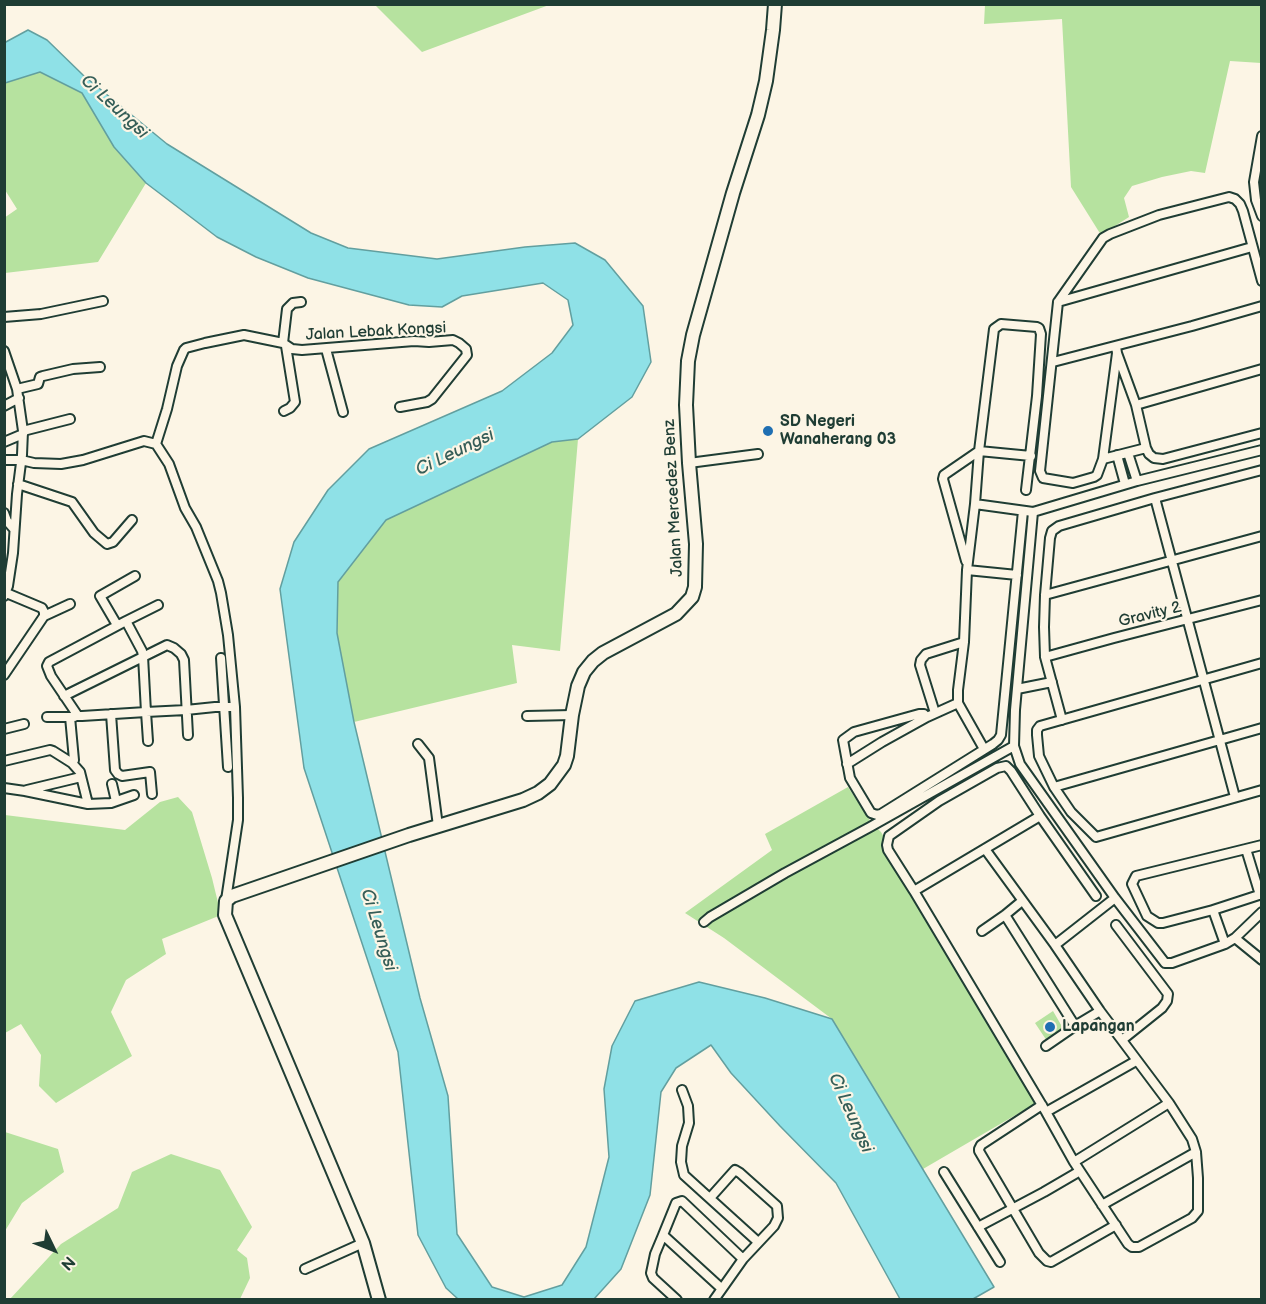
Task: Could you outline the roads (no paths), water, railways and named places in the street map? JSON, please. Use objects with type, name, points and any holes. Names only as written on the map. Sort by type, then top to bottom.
[{"type":"main road","name":"Jalan Mercedez Benz","points":[[226,901],[232,896],[409,835],[524,800],[538,793],[550,784],[564,765],[578,686],[584,672],[603,653],[676,614],[692,597],[695,587],[696,544],[689,462],[686,386],[688,362],[693,335],[733,193],[758,116],[766,81],[775,4]]},
{"type":"main road","points":[[226,901],[225,915],[363,1243],[379,1299]]},
{"type":"street","points":[[1262,136],[1254,182],[1256,200],[1262,216]]},
{"type":"street","points":[[1116,350],[1103,459],[1097,475],[1073,483],[1043,478],[1040,471],[1058,302],[1103,238],[1159,215],[1229,197],[1240,204],[1262,281]]},
{"type":"street","points":[[1058,302],[1252,247]]},
{"type":"street","points":[[4,317],[41,314],[103,301]]},
{"type":"street","points":[[284,411],[295,402],[285,344],[287,309],[292,303],[301,302]]},
{"type":"street","points":[[1053,362],[1116,350],[1262,306]]},
{"type":"street","points":[[984,749],[958,703],[964,642],[967,568],[979,451],[994,329],[1001,324],[1037,327],[1040,330],[1037,396],[1026,490]]},
{"type":"street","name":"Jalan Lebak Kongsi","points":[[156,444],[181,354],[186,348],[244,336],[285,344],[292,349],[302,350],[453,340],[466,350],[467,355],[430,401],[400,407]]},
{"type":"street","points":[[326,349],[343,412]]},
{"type":"street","points":[[1116,350],[1136,405],[1146,448],[1154,458],[1162,459],[1262,433]]},
{"type":"street","points":[[4,351],[8,369],[17,389],[23,433],[13,553],[5,593],[42,608],[44,616]]},
{"type":"street","points":[[17,389],[38,384],[40,377],[43,376],[73,369],[100,367]]},
{"type":"street","points":[[1136,405],[1262,369]]},
{"type":"street","points":[[4,406],[19,398]]},
{"type":"street","points":[[4,442],[23,433],[70,419]]},
{"type":"street","points":[[4,460],[61,464],[83,460],[144,441],[156,444],[169,464],[185,508],[196,527],[220,587],[228,635],[235,707],[238,820],[226,901]]},
{"type":"street","points":[[1103,459],[1146,448]]},
{"type":"street","points":[[975,504],[1033,512],[1125,484],[1262,450]]},
{"type":"street","points":[[967,568],[943,477],[979,451],[1031,456]]},
{"type":"street","points":[[1128,453],[1137,481]]},
{"type":"street","points":[[689,462],[758,454]]},
{"type":"street","points":[[1117,455],[1125,484]]},
{"type":"street","points":[[1062,720],[1045,657],[1044,627],[1050,538],[1054,530],[1059,526],[1155,498],[1262,470]]},
{"type":"street","points":[[18,484],[72,501],[94,533],[107,544],[113,542],[132,520]]},
{"type":"street","points":[[1155,498],[1235,798]]},
{"type":"street","points":[[927,717],[919,714],[849,735],[843,740],[849,778],[872,813],[881,814],[998,740],[1001,735],[1023,511]]},
{"type":"street","points":[[1033,512],[1014,747],[1020,764],[1115,898],[1165,963],[1172,963],[1225,944],[1235,938],[1262,912]]},
{"type":"street","points":[[4,513],[14,529]]},
{"type":"street","points":[[1046,596],[1262,536]]},
{"type":"street","points":[[967,568],[1017,576]]},
{"type":"street","points":[[117,625],[100,596],[135,576]]},
{"type":"street","name":"Gravity 2","points":[[1045,657],[1262,600]]},
{"type":"street","points":[[4,675],[44,616],[70,604]]},
{"type":"street","points":[[74,760],[74,716],[48,670],[49,662],[158,605]]},
{"type":"street","points":[[126,621],[143,656],[148,741]]},
{"type":"street","points":[[935,713],[920,666],[921,660],[926,654],[964,642]]},
{"type":"street","points":[[64,696],[167,645],[182,654],[184,660],[188,735]]},
{"type":"street","points":[[221,658],[228,767]]},
{"type":"street","points":[[1262,663],[1040,726],[1037,730],[1039,756],[1054,787],[1071,812],[1096,837],[1262,790]]},
{"type":"street","points":[[1017,689],[1052,682]]},
{"type":"street","points":[[847,764],[927,717],[958,703]]},
{"type":"street","points":[[47,717],[235,707]]},
{"type":"street","points":[[111,714],[115,770],[122,776],[150,772],[152,794]]},
{"type":"street","points":[[527,716],[572,715]]},
{"type":"street","points":[[4,729],[24,724]]},
{"type":"street","points":[[1054,787],[1262,728]]},
{"type":"street","points":[[418,744],[429,758],[438,826]]},
{"type":"street","points":[[704,922],[784,873],[1014,747]]},
{"type":"street","points":[[4,761],[50,750],[72,763],[80,771],[88,804]]},
{"type":"street","points":[[985,849],[1100,1011],[1169,1103],[1192,1139],[1196,1152],[1198,1211],[1192,1218],[1139,1247],[1132,1247],[1128,1244],[1074,1162],[1044,1108],[888,850],[889,836],[939,801],[997,768],[1006,766],[1096,896]]},
{"type":"street","points":[[25,791],[81,777]]},
{"type":"street","points":[[112,784],[116,801]]},
{"type":"street","points":[[4,788],[88,804],[111,803],[134,795]]},
{"type":"street","points":[[914,891],[1040,816]]},
{"type":"street","points":[[1246,849],[1261,895],[1163,923],[1151,920],[1144,912],[1132,884],[1136,876],[1262,845]]},
{"type":"street","points":[[1055,945],[1115,898]]},
{"type":"street","points":[[982,931],[1022,901]]},
{"type":"street","points":[[1213,910],[1225,944]]},
{"type":"street","points":[[1005,915],[1075,1026]]},
{"type":"street","points":[[1116,925],[1168,994],[1167,1001],[1162,1008],[1122,1040]]},
{"type":"street","points":[[1235,938],[1262,960]]},
{"type":"street","points":[[1046,1046],[1100,1011]]},
{"type":"street","points":[[1116,1225],[1049,1262],[1039,1253],[979,1149],[981,1145],[1044,1108],[1136,1060]]},
{"type":"street","points":[[681,1090],[688,1106],[689,1124],[682,1146],[681,1169],[684,1175],[758,1242]]},
{"type":"street","points":[[1074,1162],[1169,1103]]},
{"type":"street","points":[[1102,1205],[1196,1152]]},
{"type":"street","points":[[710,1198],[735,1170],[778,1208],[778,1218],[774,1226],[743,1259],[714,1299]]},
{"type":"street","points":[[978,1227],[1080,1171]]},
{"type":"street","points":[[944,1172],[1000,1262]]},
{"type":"street","points":[[676,1299],[653,1278],[651,1273],[655,1254],[676,1203],[681,1201],[743,1259]]},
{"type":"street","points":[[663,1235],[721,1288]]},
{"type":"street","points":[[305,1269],[363,1243]]},
{"type":"water","name":"Ci Leungsi","points":[[28,30],[47,40],[83,75],[167,144],[311,233],[348,248],[437,259],[575,243],[605,260],[643,306],[651,362],[632,397],[578,439],[552,442],[386,520],[338,582],[337,633],[354,722],[420,998],[448,1096],[457,1234],[492,1287],[524,1297],[562,1285],[586,1247],[609,1157],[604,1089],[612,1046],[635,1001],[699,982],[765,998],[832,1019],[994,1287],[973,1299],[900,1299],[836,1183],[731,1073],[711,1045],[676,1068],[661,1092],[650,1195],[621,1269],[594,1299],[458,1299],[446,1288],[418,1235],[398,1052],[304,768],[280,589],[294,542],[328,490],[369,449],[502,391],[552,353],[573,325],[568,300],[543,283],[462,296],[442,307],[409,305],[308,278],[256,257],[217,237],[146,183],[114,147],[82,93],[40,72],[5,83],[4,43]]},
{"type":"place","name":"SD Negeri Wanaherang 03","points":[[768,431]]},
{"type":"place","name":"Lapangan","points":[[1050,1027]]}]
